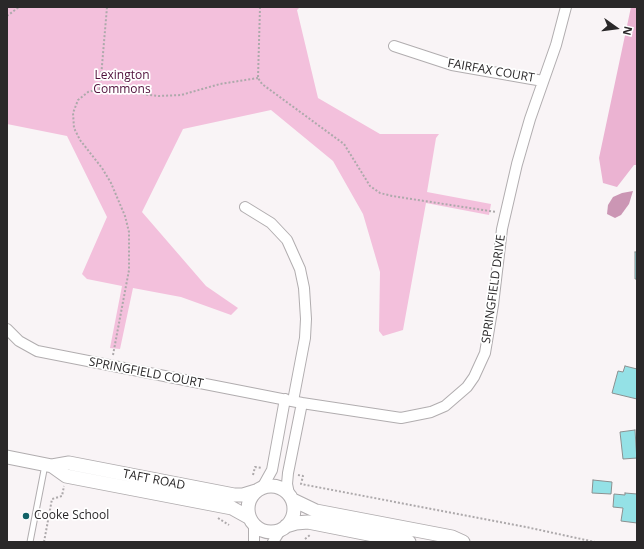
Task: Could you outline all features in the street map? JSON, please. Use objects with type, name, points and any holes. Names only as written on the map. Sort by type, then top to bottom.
[{"type":"street","name":"SPRINGFIELD DRIVE","points":[[293,401],[401,418],[431,412],[445,406],[457,397],[474,377],[485,353],[493,305],[498,251],[505,214],[523,142],[566,7]]},
{"type":"street","name":"FAIRFAX COURT","points":[[394,46],[459,67],[543,81]]},
{"type":"street","points":[[246,207],[271,223],[287,240],[300,269],[304,288],[306,319],[304,345],[293,401],[272,470],[249,504],[255,533],[254,542]]},
{"type":"street","name":"SPRINGFIELD COURT","points":[[7,328],[19,341],[37,351],[293,401]]},
{"type":"street","points":[[273,542],[293,514],[291,497],[287,484],[293,401]]},
{"type":"street","name":"TAFT ROAD","points":[[7,458],[48,466],[66,476],[232,508],[252,521]]},
{"type":"street","name":"TAFT ROAD","points":[[48,466],[69,463],[234,495],[243,495],[259,489]]},
{"type":"street","points":[[259,489],[277,486],[291,497],[316,512],[452,537],[463,542]]},
{"type":"street","points":[[252,521],[267,531],[296,523],[308,522],[409,542]]},
{"type":"lane","points":[[30,542],[48,466]]},
{"type":"path","points":[[7,16],[19,7]]},
{"type":"path","points":[[100,89],[107,7]]},
{"type":"path","points":[[260,7],[258,78],[262,84],[344,144],[370,186],[380,193],[505,214]]},
{"type":"path","points":[[110,366],[129,270],[130,232],[111,183],[102,168],[80,140],[74,128],[73,114],[78,100],[88,92],[100,89],[159,96],[181,95],[226,82],[258,78]]},
{"type":"path","points":[[253,475],[255,467]]},
{"type":"path","points":[[302,476],[301,484],[526,527],[595,542]]},
{"type":"path","points":[[44,542],[52,499],[62,496],[65,482]]},
{"type":"green space","name":"Lexington Commons","points":[[7,7],[300,7],[297,10],[318,98],[380,134],[439,134],[436,138],[427,192],[491,204],[489,215],[426,203],[403,330],[383,336],[379,331],[380,272],[363,214],[333,161],[271,110],[183,129],[142,212],[206,286],[238,308],[231,315],[181,297],[133,288],[120,349],[110,348],[122,286],[87,279],[82,274],[107,217],[67,136],[7,124]]},
{"type":"shaded area","points":[[631,7],[637,7],[637,165],[634,165],[617,187],[603,183],[599,158]]},
{"type":"shaded area","points":[[633,191],[629,204],[621,215],[615,218],[607,214],[608,205],[613,197],[622,193]]},
{"type":"building","points":[[635,252],[637,252],[637,279],[635,279]]},
{"type":"building","points":[[625,366],[637,369],[637,399],[612,393],[618,371],[623,372]]},
{"type":"building","points":[[635,430],[637,458],[623,459],[620,432]]},
{"type":"building","points":[[593,480],[612,482],[611,494],[592,493]]},
{"type":"building","points":[[625,493],[637,494],[637,523],[621,521],[623,508],[613,507],[614,494],[625,495]]},
{"type":"place","name":"Cooke School","points":[[26,516]]}]
